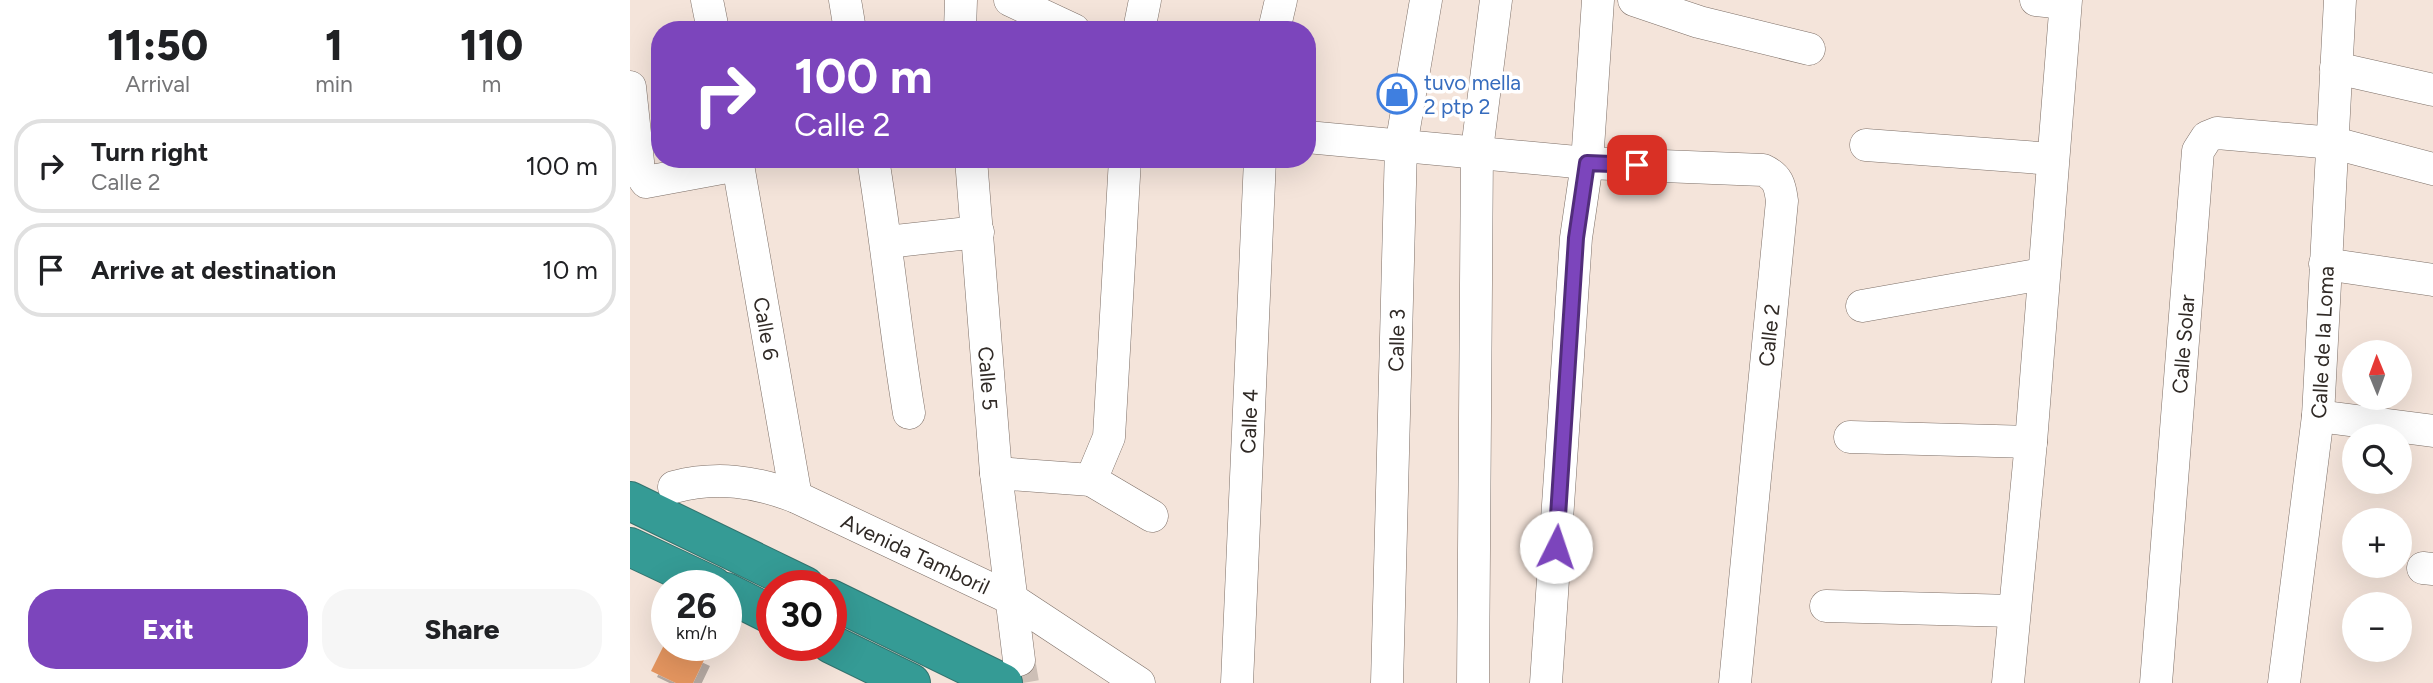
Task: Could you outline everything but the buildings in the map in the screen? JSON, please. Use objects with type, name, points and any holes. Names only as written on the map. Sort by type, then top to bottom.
[{"type":"highway","points":[[630,501],[772,570]]},
{"type":"highway","points":[[630,547],[679,570]]},
{"type":"highway","points":[[847,605],[1011,672]]},
{"type":"highway","points":[[847,652],[911,683]]},
{"type":"street","points":[[707,0],[711,21]]},
{"type":"street","points":[[845,0],[848,21]]},
{"type":"street","points":[[960,21],[961,0]]},
{"type":"street","points":[[1141,21],[1145,0]]},
{"type":"street","points":[[1276,21],[1281,0]]},
{"type":"street","name":"Calle 3","points":[[1387,683],[1401,146],[1426,0]]},
{"type":"street","points":[[1473,683],[1477,150],[1496,0]]},
{"type":"street","points":[[1546,683],[1576,238],[1587,163],[1598,0]]},
{"type":"street","points":[[1633,0],[1699,22],[1809,49]]},
{"type":"street","name":"Calle de la Loma","points":[[2284,683],[2318,416],[2340,0]]},
{"type":"street","points":[[2008,683],[2031,442],[2053,159],[2056,1]]},
{"type":"street","points":[[1026,3],[1058,21]]},
{"type":"street","points":[[2336,68],[2433,90]]},
{"type":"street","points":[[630,87],[639,171],[646,182],[710,168]]},
{"type":"street","name":"Calle Solar","points":[[2156,683],[2198,151],[2207,137],[2217,133],[2333,144],[2433,169]]},
{"type":"street","points":[[1316,137],[1401,146],[1477,150],[1587,163]]},
{"type":"street","points":[[1866,145],[2053,159]]},
{"type":"street","name":"Calle 2","points":[[1587,163],[1763,170],[1780,184],[1782,201],[1735,683]]},
{"type":"street","name":"Calle 6","points":[[738,168],[796,497]]},
{"type":"street","points":[[875,168],[887,242],[891,302],[909,413]]},
{"type":"street","name":"Calle 5","points":[[972,168],[996,473],[1010,598],[1011,672]]},
{"type":"street","points":[[1091,480],[1109,437],[1124,168]]},
{"type":"street","name":"Calle 4","points":[[1237,683],[1260,168]]},
{"type":"street","points":[[887,242],[978,232]]},
{"type":"street","points":[[2325,264],[2433,280]]},
{"type":"street","points":[[1862,306],[2043,274]]},
{"type":"street","points":[[2318,416],[2433,431]]},
{"type":"street","points":[[1850,437],[2031,442]]},
{"type":"street","points":[[996,473],[1091,480],[1152,516]]},
{"type":"street","name":"Avenida Tamboril","points":[[674,487],[698,481],[752,483],[796,497],[1010,598],[1139,683]]},
{"type":"street","points":[[1826,606],[2013,611]]},
{"type":"tunnel","points":[[1019,660],[1023,683]]},
{"type":"place","name":"tuvo mella 2 ptp 2","points":[[1397,94]]},
{"type":"route","points":[[1556,547],[1576,238],[1587,163],[1637,165]]}]
